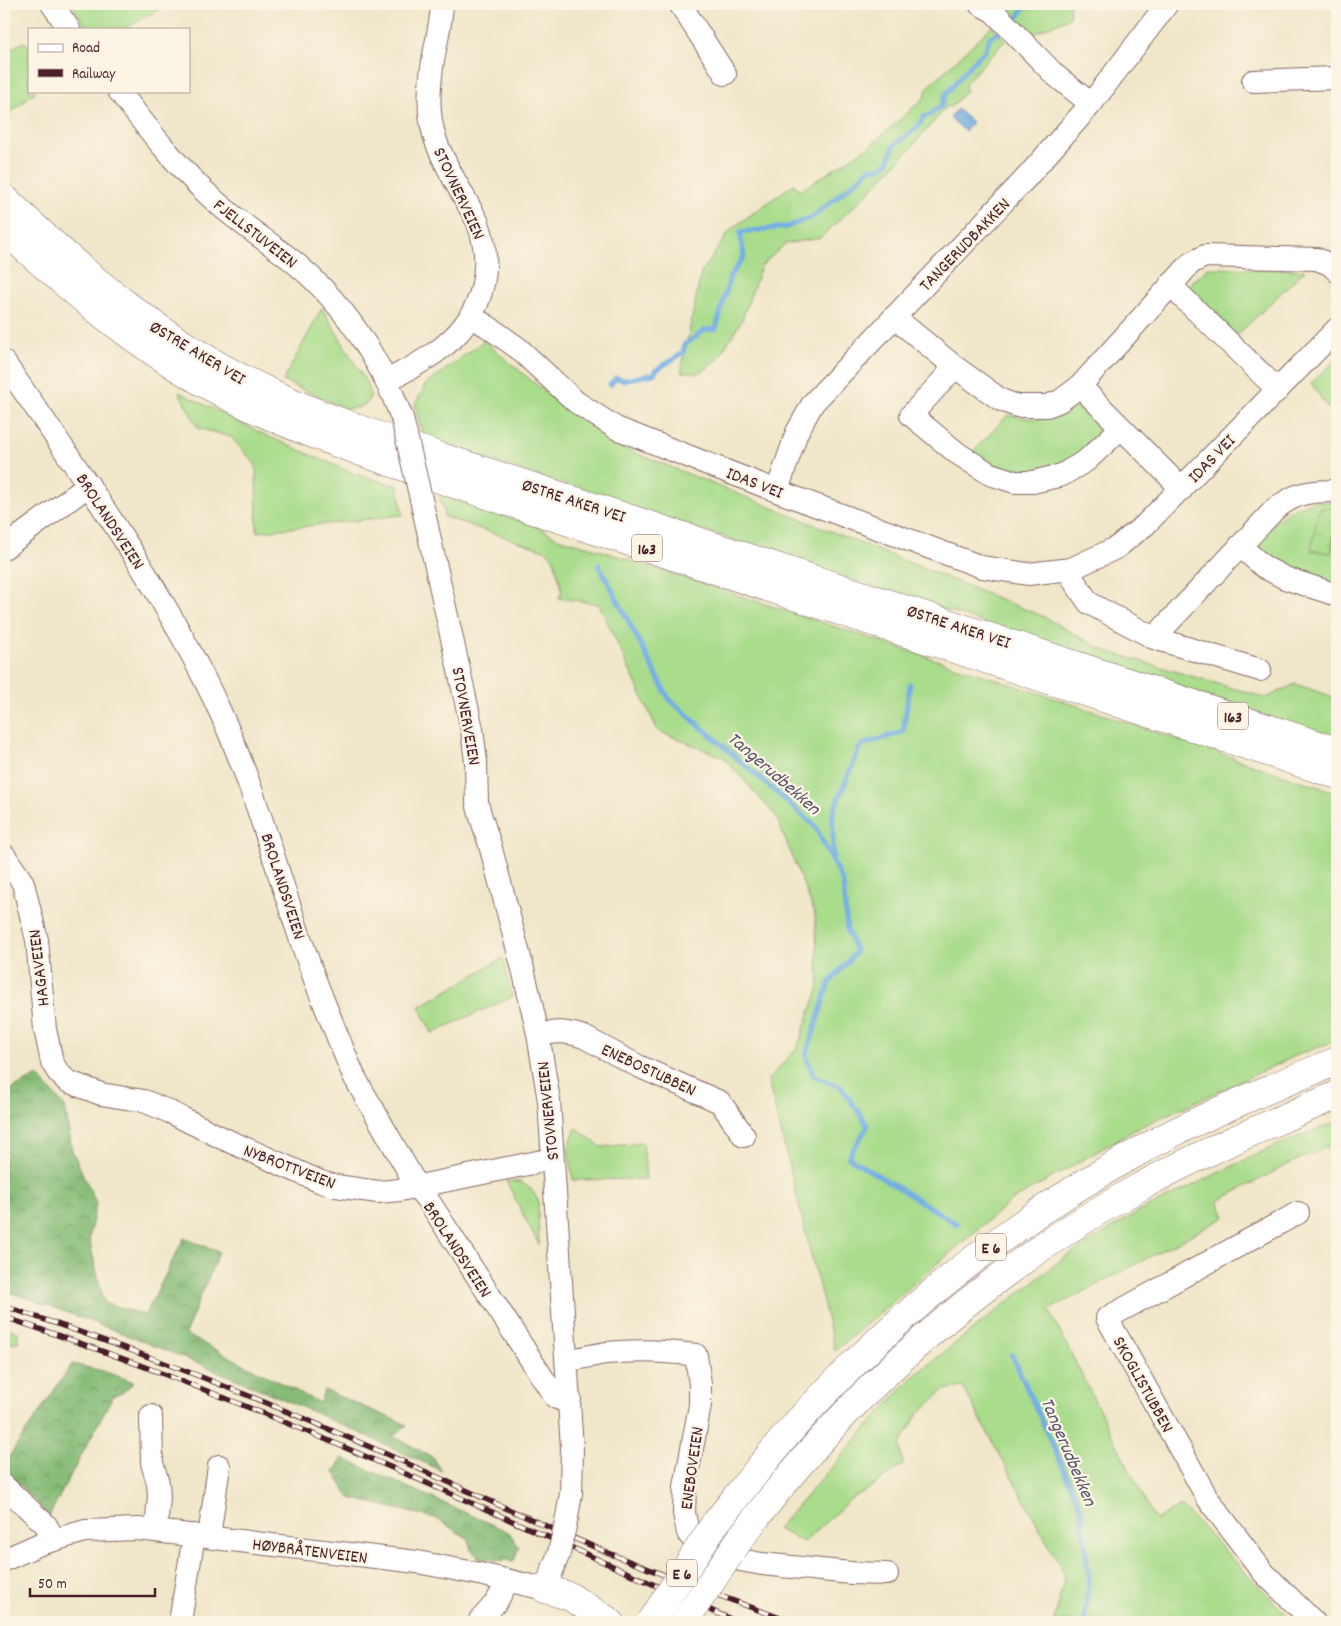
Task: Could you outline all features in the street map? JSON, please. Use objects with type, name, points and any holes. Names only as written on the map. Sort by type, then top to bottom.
[{"type":"main road","name":"ØSTRE AKER VEI","points":[[4,198],[91,278],[168,335],[222,368],[253,384],[365,432],[1337,750]]},
{"type":"main road","name":"ØSTRE AKER VEI","points":[[4,229],[51,273],[100,314],[157,354],[235,399],[316,436],[442,480],[1337,774]]},
{"type":"main road","name":"E 6","points":[[651,1622],[714,1525],[777,1445],[820,1397],[855,1362],[936,1289],[1022,1222],[1071,1190],[1157,1141],[1241,1102],[1337,1061]]},
{"type":"main road","name":"E 6","points":[[684,1622],[742,1536],[801,1462],[841,1418],[954,1312],[999,1277],[1080,1222],[1138,1188],[1212,1150],[1337,1095]]},
{"type":"main road","name":"HØYBRÅTENVEIEN","points":[[545,1589],[569,1596],[610,1622]]},
{"type":"street","points":[[52,4],[68,28]]},
{"type":"street","name":"STOVNERVEIEN","points":[[442,4],[440,26],[432,62],[429,105],[431,118],[437,144],[478,223],[486,252],[485,276],[477,304],[465,326],[445,346],[413,368],[386,381],[402,418],[421,499],[472,729],[476,762],[477,802],[524,973],[538,1034],[549,1101],[570,1400],[572,1471],[571,1493],[559,1553],[545,1589]]},
{"type":"street","points":[[680,4],[725,74]]},
{"type":"street","points":[[980,4],[994,12],[1055,75],[1091,104]]},
{"type":"street","name":"TANGERUDBAKKEN","points":[[777,490],[797,432],[814,403],[1027,177],[1091,104],[1167,4]]},
{"type":"street","points":[[1254,81],[1337,78]]},
{"type":"street","name":"FJELLSTUVEIEN","points":[[119,92],[153,134],[211,198],[290,259],[332,299],[369,348],[386,381]]},
{"type":"street","points":[[894,317],[954,366],[1001,400],[1017,406],[1047,406],[1060,401],[1080,386],[1191,263],[1205,256],[1317,259],[1331,265],[1337,271]]},
{"type":"street","points":[[1170,285],[1278,390]]},
{"type":"street","name":"IDAS VEI","points":[[471,317],[518,348],[576,402],[616,428],[982,567],[1028,574],[1070,569],[1116,548],[1145,525],[1182,489],[1337,329]]},
{"type":"street","name":"BROLANDSVEIEN","points":[[4,362],[89,485],[176,625],[221,715],[268,835],[298,932],[355,1077],[418,1187],[555,1397],[559,1400],[570,1400]]},
{"type":"street","points":[[954,366],[911,415],[957,454],[990,474],[1015,482],[1033,482],[1062,476],[1087,460],[1121,428]]},
{"type":"street","points":[[1080,386],[1182,489]]},
{"type":"street","points":[[4,548],[89,485]]},
{"type":"street","points":[[1154,638],[1275,509],[1290,498],[1310,492],[1337,491]]},
{"type":"street","points":[[1240,546],[1264,567],[1285,578],[1337,595]]},
{"type":"street","points":[[1070,569],[1074,581],[1088,602],[1154,638],[1260,670]]},
{"type":"street","name":"HAGAVEIEN","points":[[4,855],[23,883],[37,940],[45,1029],[52,1062],[67,1081]]},
{"type":"street","name":"ENEBOSTUBBEN","points":[[538,1034],[560,1032],[579,1035],[638,1066],[720,1102],[744,1136]]},
{"type":"street","name":"NYBROTTVEIEN","points":[[67,1081],[101,1094],[144,1101],[321,1182],[336,1186],[378,1192],[418,1187],[552,1159]]},
{"type":"street","name":"SKOGLISTUBBEN","points":[[1298,1213],[1107,1318],[1208,1499],[1263,1572],[1314,1622]]},
{"type":"street","name":"ENEBOVEIEN","points":[[567,1360],[635,1351],[676,1352],[696,1356],[700,1384],[700,1405],[686,1487],[684,1513],[688,1533],[696,1543],[721,1554],[762,1564],[851,1573],[887,1574]]},
{"type":"street","points":[[151,1416],[152,1458],[159,1490],[156,1530]]},
{"type":"street","points":[[180,1622],[220,1466]]},
{"type":"street","points":[[4,1486],[46,1525],[54,1540]]},
{"type":"street","name":"HØYBRÅTENVEIEN","points":[[4,1560],[54,1540],[85,1531],[138,1529],[417,1562],[545,1589]]},
{"type":"street","points":[[479,1622],[497,1601],[506,1580]]},
{"type":"green space","points":[[72,4],[167,4],[127,28],[86,28]]},
{"type":"green space","points":[[1011,4],[1070,4],[1069,18],[1030,35],[1003,11]]},
{"type":"green space","points":[[992,26],[1005,41],[965,83],[966,91],[950,108],[948,105],[911,148],[865,196],[820,238],[785,244],[761,266],[742,320],[717,360],[701,373],[681,372],[701,273],[731,229],[794,184],[800,191],[870,146],[925,97],[927,88]]},
{"type":"green space","points":[[23,42],[28,44],[28,92],[35,92],[4,118],[4,53]]},
{"type":"green space","points":[[1208,268],[1305,270],[1233,339],[1183,290]]},
{"type":"green space","points":[[322,308],[369,387],[370,397],[367,403],[359,407],[347,409],[283,381]]},
{"type":"green space","points":[[484,341],[557,402],[621,447],[1042,616],[1103,650],[1266,698],[1295,684],[1337,698],[1337,739],[423,438],[415,405],[425,385]]},
{"type":"green space","points":[[1337,359],[1337,397],[1328,408],[1311,383]]},
{"type":"green space","points":[[179,392],[265,435],[355,474],[398,486],[403,515],[257,532],[256,465],[231,437],[198,428]]},
{"type":"green space","points":[[1074,402],[1108,434],[1084,457],[1032,477],[969,456],[1008,415],[1036,419],[1042,418],[1056,413]]},
{"type":"green space","points":[[445,497],[539,527],[557,538],[593,548],[1084,708],[1337,793],[1337,1040],[1302,1053],[1138,1128],[1011,1201],[835,1351],[768,1080],[797,1048],[819,987],[815,914],[776,816],[723,757],[658,731],[599,604],[559,598],[562,590],[554,559],[547,551],[445,517],[440,498]]},
{"type":"green space","points":[[1314,501],[1337,502],[1337,589],[1262,555],[1257,539],[1288,511]]},
{"type":"green space","points":[[1319,508],[1337,509],[1331,553],[1311,550]]},
{"type":"green space","points":[[503,958],[512,997],[432,1033],[419,1007]]},
{"type":"green space","points":[[38,1076],[65,1107],[72,1150],[96,1203],[89,1239],[104,1303],[145,1315],[184,1238],[219,1252],[185,1334],[320,1403],[324,1390],[407,1425],[393,1436],[432,1457],[442,1471],[334,1421],[225,1374],[4,1290],[4,1093]]},
{"type":"green space","points":[[1337,1122],[1337,1152],[1332,1145],[1293,1162],[1218,1201],[1225,1217],[1049,1310],[1155,1520],[1181,1506],[1294,1622],[1054,1622],[1065,1575],[963,1387],[944,1390],[918,1414],[900,1444],[903,1465],[867,1490],[853,1497],[804,1542],[777,1529],[910,1379],[1065,1257],[1138,1212],[1272,1147]]},
{"type":"green space","points":[[576,1128],[601,1147],[643,1143],[646,1179],[573,1180],[568,1148]]},
{"type":"green space","points":[[506,1181],[521,1182],[531,1189],[538,1200],[539,1245]]},
{"type":"green space","points":[[4,1327],[18,1332],[18,1342],[4,1344]]},
{"type":"green space","points":[[72,1364],[103,1371],[134,1382],[122,1393],[113,1396],[49,1516],[4,1468],[4,1464]]},
{"type":"green space","points":[[342,1458],[509,1532],[519,1547],[514,1561],[480,1559],[471,1550],[469,1539],[435,1518],[350,1498],[334,1472]]},
{"type":"water","points":[[957,109],[972,122],[965,131],[950,118]]},
{"type":"waterway","name":"Tangerudbekken","points":[[1018,17],[1026,4]]},
{"type":"waterway","name":"Tangerudbekken","points":[[610,385],[616,378],[623,380],[654,374],[656,370],[683,353],[684,345],[705,330],[716,329],[730,276],[744,257],[740,232],[787,227],[814,216],[870,168],[880,168],[888,162],[894,145],[917,128],[924,117],[930,115],[942,105],[945,95],[972,63],[985,51],[990,37],[1000,32]]},
{"type":"waterway","name":"Tangerudbekken","points":[[599,565],[669,699],[815,826],[843,883],[847,930],[856,952],[829,983],[806,1056],[814,1076],[841,1087],[868,1126],[848,1157],[957,1224]]},
{"type":"waterway","points":[[833,861],[833,812],[861,745],[903,732],[910,684]]},
{"type":"waterway","name":"Tangerudbekken","points":[[1012,1355],[1081,1508],[1089,1580],[1084,1622]]},
{"type":"railway","points":[[4,1306],[143,1355],[280,1408],[604,1551],[791,1622]]},
{"type":"railway","points":[[4,1317],[191,1384],[283,1422],[465,1500],[737,1622]]}]
